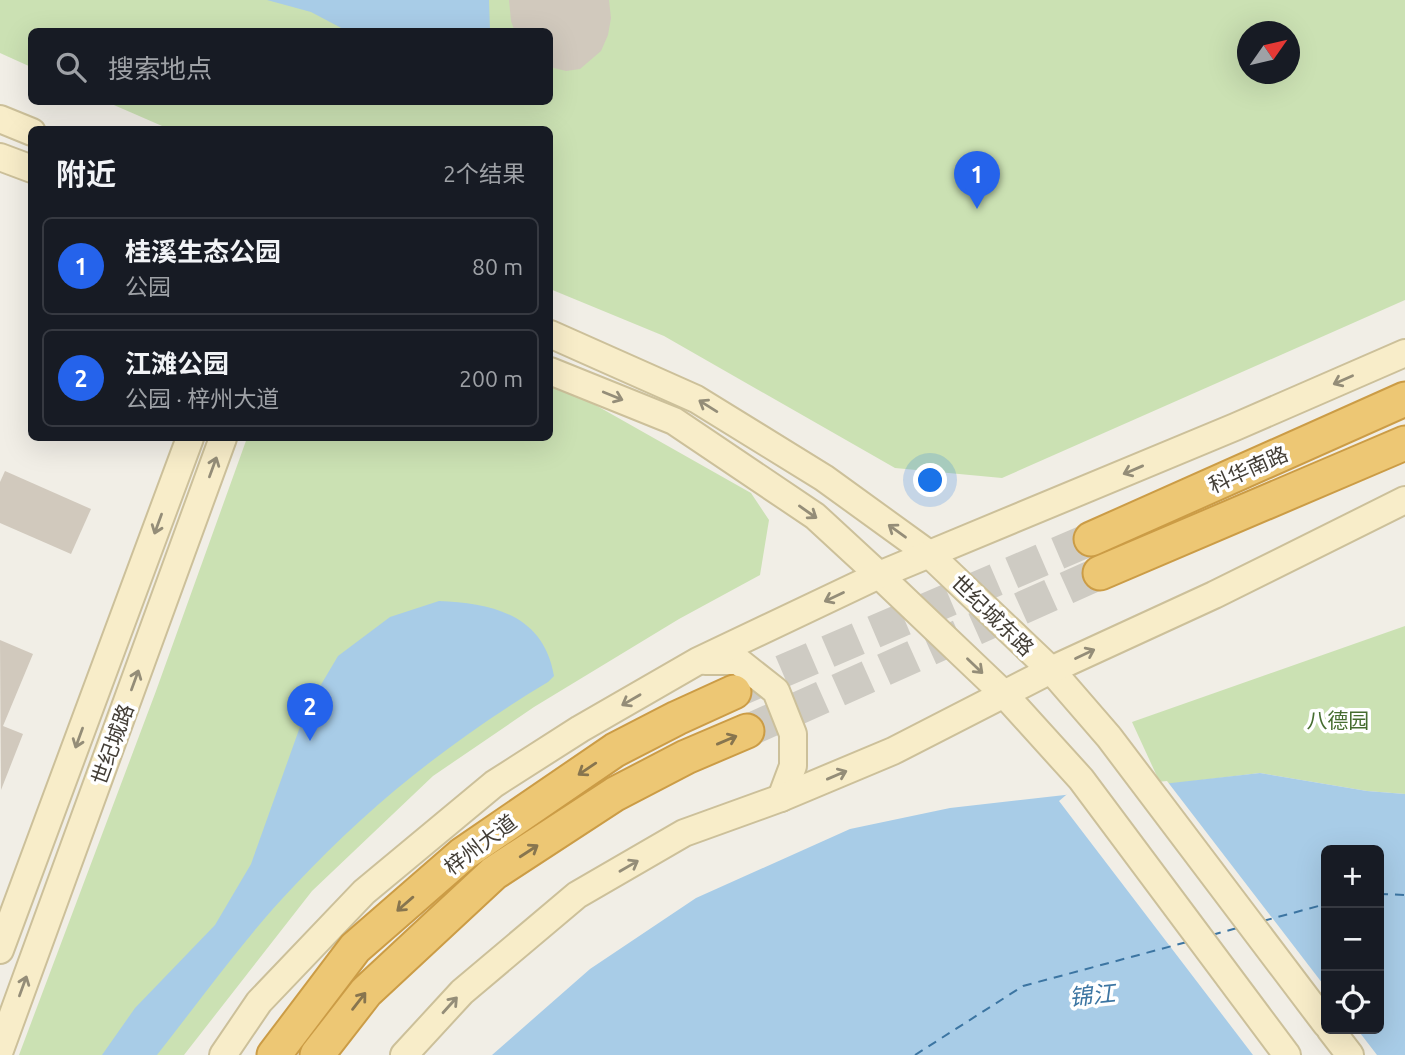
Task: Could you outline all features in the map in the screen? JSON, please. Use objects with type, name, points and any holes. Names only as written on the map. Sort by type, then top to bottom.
[{"type":"highway","name":"科华南路","points":[[1091,539],[1405,399]]},
{"type":"highway","name":"科华南路","points":[[1100,573],[1405,443]]},
{"type":"highway","name":"梓州大道","points":[[274,1055],[355,948],[463,854],[615,750],[734,692]]},
{"type":"highway","name":"梓州大道","points":[[317,1055],[366,992],[494,873],[615,794],[687,757],[747,731]]},
{"type":"main road","points":[[0,119],[28,130]]},
{"type":"main road","points":[[0,157],[28,168]]},
{"type":"main road","name":"世纪城东路","points":[[553,335],[696,399],[824,478],[929,554],[1051,670],[1120,750],[1321,1017]]},
{"type":"main road","points":[[223,1055],[259,1002],[364,892],[494,784],[580,729],[698,661],[880,575],[1244,424],[1405,353]]},
{"type":"main road","points":[[553,372],[674,421],[815,516],[880,575],[1004,694],[1081,779],[1287,1055]]},
{"type":"main road","name":"世纪城路","points":[[0,950],[189,441]]},
{"type":"main road","name":"世纪城路","points":[[0,1050],[222,441]]},
{"type":"main road","points":[[404,1055],[462,992],[578,895],[684,833],[781,798],[893,751],[1051,670],[1405,500]]},
{"type":"main road","points":[[698,661],[738,661],[776,691],[793,734],[793,766],[781,798]]},
{"type":"main road","points":[[1334,1034],[1350,1055]]},
{"type":"green space","points":[[0,0],[1405,0],[1405,300],[1002,478],[895,468],[664,336],[553,290],[553,126],[162,126],[114,105],[553,105],[553,28],[28,28],[28,66],[0,53]]},
{"type":"green space","points":[[553,386],[583,398],[751,493],[769,520],[760,575],[679,619],[534,707],[433,776],[312,891],[184,1055],[19,1055],[156,691],[246,441],[553,441]]},
{"type":"green space","name":"八德园","points":[[1405,626],[1405,794],[1367,791],[1260,773],[1161,785],[1132,722]]},
{"type":"water","points":[[267,0],[489,0],[490,28],[341,28],[311,12]]},
{"type":"water","points":[[439,601],[478,605],[513,616],[539,639],[548,655],[554,676],[446,750],[353,827],[259,925],[157,1055],[102,1055],[135,1008],[215,925],[251,864],[306,710],[338,656],[390,617]]},
{"type":"water","name":"锦江","points":[[1260,773],[1367,791],[1405,794],[1405,1055],[492,1055],[590,969],[696,898],[850,829],[950,808]]},
{"type":"pier","points":[[1167,781],[1321,981],[1321,1034],[1361,1034],[1377,1055],[1253,1055],[1059,801],[1072,790]]},
{"type":"building","points":[[509,0],[609,0],[611,18],[608,35],[601,51],[580,69],[566,71],[553,68],[553,28],[514,28]]},
{"type":"building","points":[[5,471],[91,509],[71,554],[0,523],[0,482]]},
{"type":"building","points":[[0,640],[33,654],[3,726],[23,734],[1,790]]},
{"type":"ferry route","points":[[1384,894],[1405,895]]},
{"type":"ferry route","points":[[1263,921],[1321,905]]},
{"type":"ferry route","points":[[1212,935],[1237,928]]},
{"type":"ferry route","points":[[915,1055],[1023,986],[1187,942]]},
{"type":"tunnel","points":[[736,691],[1091,539]]},
{"type":"tunnel","points":[[747,731],[1100,573]]},
{"type":"place","name":"桂溪生态公园","points":[[977,209]]},
{"type":"place","name":"江滩公园","points":[[310,741]]}]
